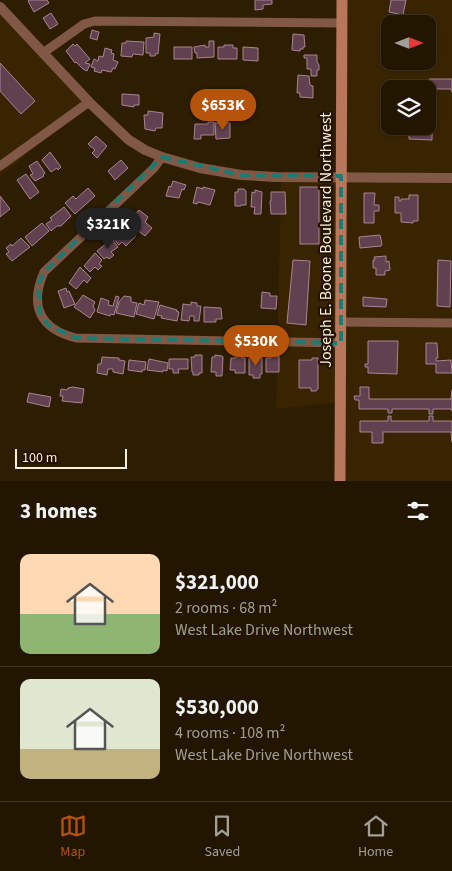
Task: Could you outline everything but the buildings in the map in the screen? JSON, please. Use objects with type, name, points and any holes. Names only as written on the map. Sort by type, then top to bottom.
[{"type":"main road","name":"Joseph E. Boone Boulevard Northwest","points":[[340,481],[342,0]]},
{"type":"street","points":[[0,7],[89,102],[130,140],[145,150],[162,157],[200,168],[241,175],[276,177],[452,178]]},
{"type":"street","points":[[43,53],[84,24],[95,21],[342,23]]},
{"type":"street","points":[[0,166],[89,102]]},
{"type":"street","points":[[162,157],[154,168],[44,272],[38,285],[37,299],[40,313],[48,325],[61,334],[76,338],[341,343]]},
{"type":"street","points":[[341,322],[452,323]]},
{"type":"highlighted area","points":[[162,157],[241,175],[341,176],[341,343],[76,338],[48,325],[40,313],[38,285],[44,272]]},
{"type":"shaded area","points":[[348,0],[452,0],[452,481],[346,481],[345,402],[276,409],[281,182],[345,174]]},
{"type":"shaded area","points":[[0,13],[85,104],[1,176],[0,176]]}]
